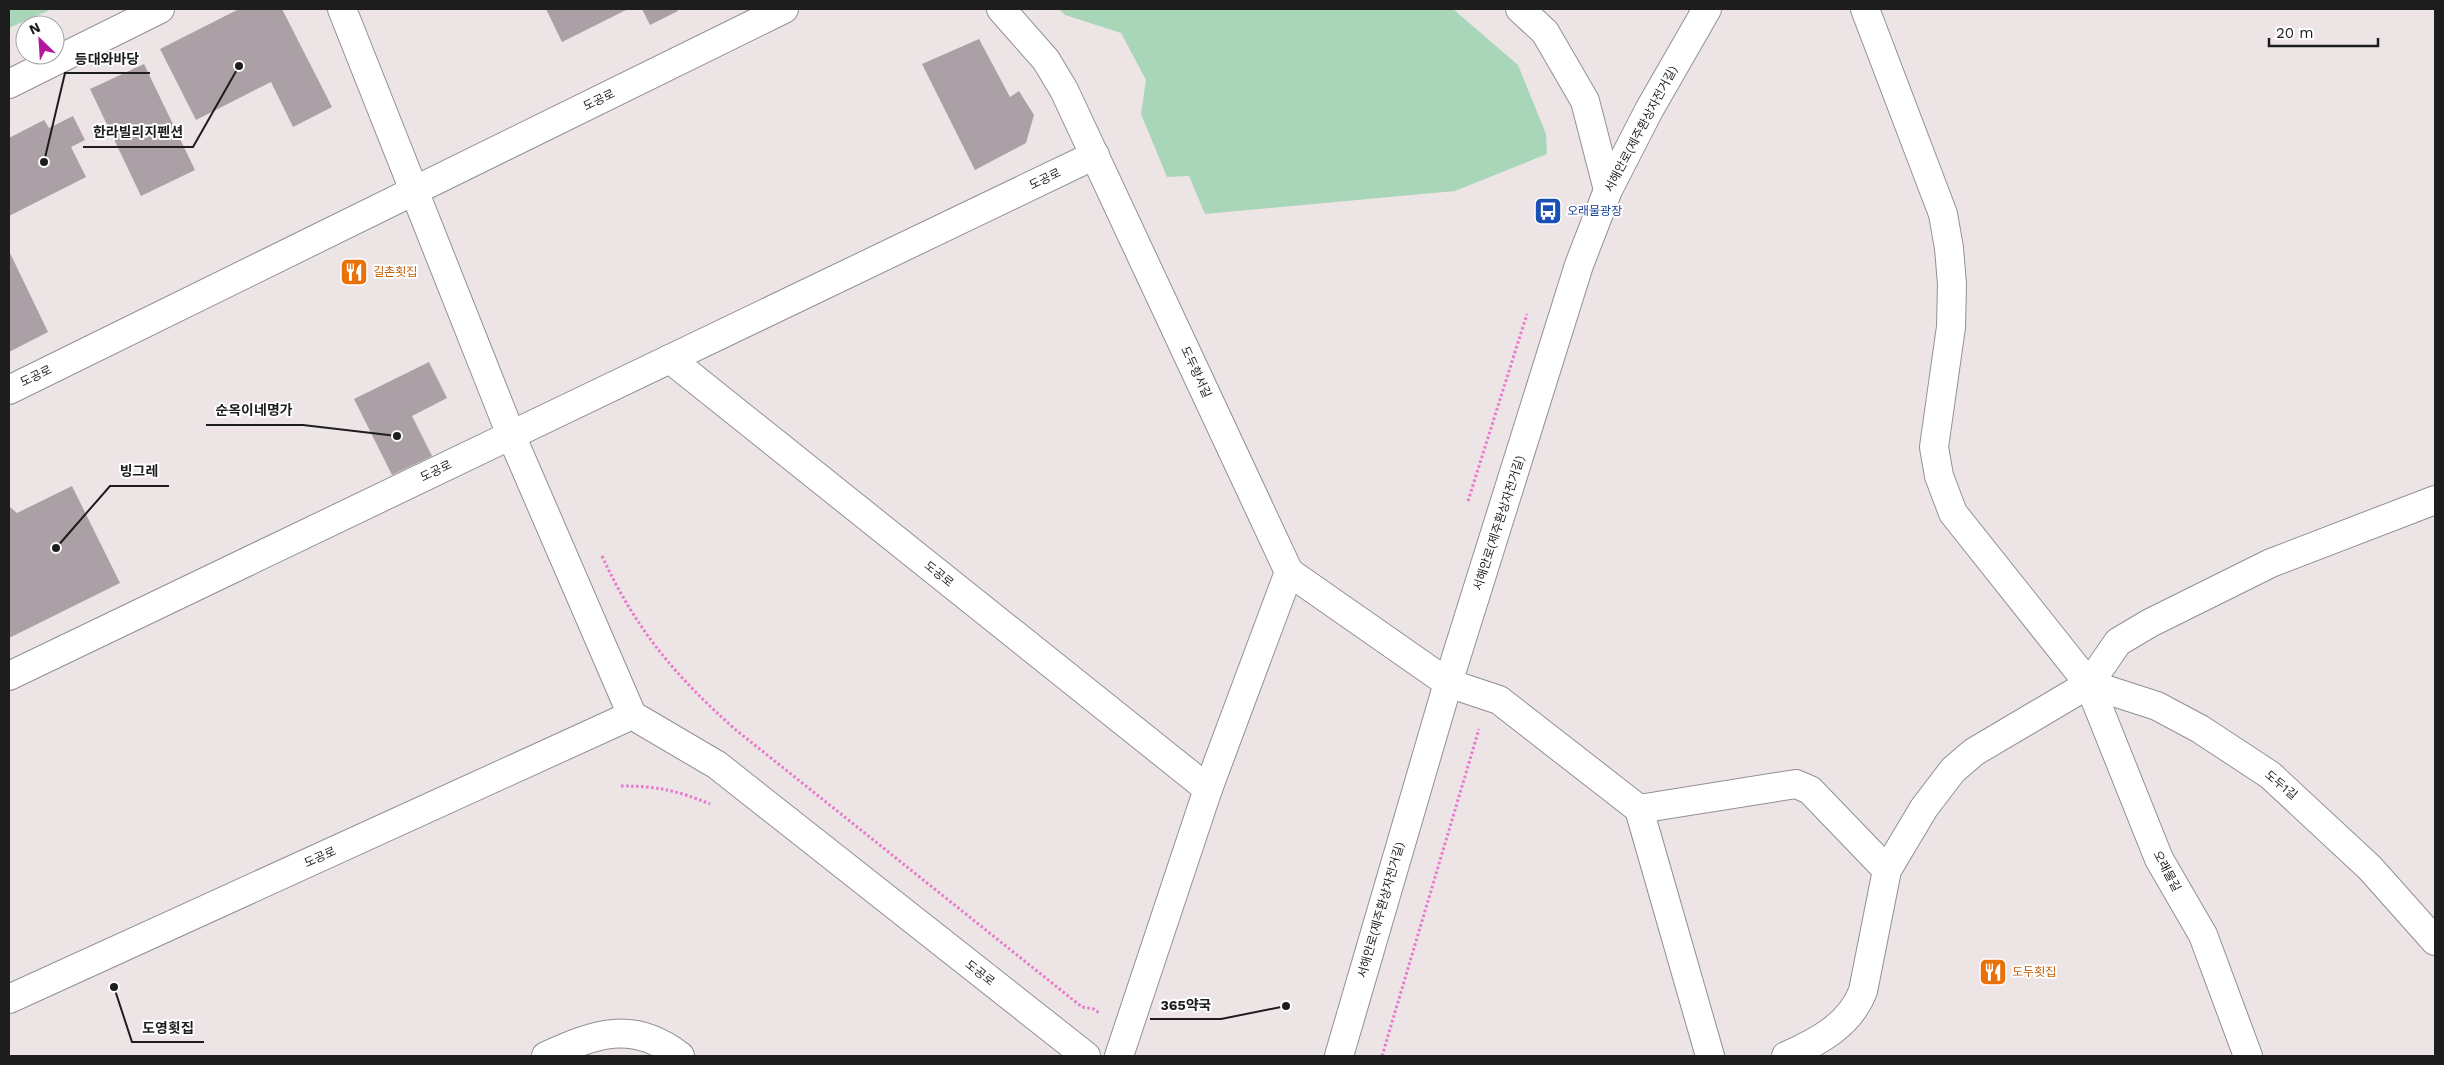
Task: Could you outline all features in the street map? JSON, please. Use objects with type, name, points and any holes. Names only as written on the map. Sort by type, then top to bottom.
[{"type":"street","points":[[9,84],[160,9]]},
{"type":"street","points":[[342,9],[511,435],[632,715]]},
{"type":"street","name":"도공로","points":[[9,390],[784,9]]},
{"type":"street","name":"도두항서길","points":[[1001,9],[1046,60],[1064,90],[1289,572]]},
{"type":"street","points":[[1520,9],[1545,32],[1585,102],[1608,190]]},
{"type":"street","name":"서해안로(제주환상자전거길)","points":[[1338,1056],[1448,683],[1579,266],[1608,190],[1649,110],[1708,9]]},
{"type":"street","name":"오래물길","points":[[1865,9],[1943,214],[1949,248],[1951,326],[1934,447],[1939,476],[1953,513],[2089,684],[2159,858],[2203,935],[2248,1056]]},
{"type":"street","name":"도공로","points":[[9,676],[1095,155]]},
{"type":"street","name":"도공로","points":[[670,359],[1208,789]]},
{"type":"street","points":[[1786,1056],[1812,1044],[1847,1019],[1857,1007],[1863,991],[1887,870],[1924,808],[1953,770],[1974,752],[2089,684],[2118,642],[2150,623],[2271,563],[2435,500]]},
{"type":"street","points":[[1119,1056],[1208,789],[1289,572],[1448,683],[1499,700],[1639,809],[1710,1056]]},
{"type":"street","name":"도두1길","points":[[2089,684],[2157,706],[2200,728],[2270,775],[2370,868],[2435,941]]},
{"type":"street","name":"도공로","points":[[9,999],[632,715],[717,765],[1086,1056]]},
{"type":"street","points":[[1639,809],[1796,784],[1810,790],[1887,870]]},
{"type":"street","points":[[547,1056],[587,1038],[619,1033],[648,1037],[680,1056]]},
{"type":"path","points":[[600,552],[620,596],[645,635],[701,698],[736,730],[1082,1007],[1094,1009]]},
{"type":"path","points":[[1382,1056],[1481,723]]},
{"type":"shaded area","points":[[9,9],[52,9],[38,15],[15,15],[15,25],[9,28]]},
{"type":"shaded area","points":[[1059,9],[1453,9],[1518,65],[1546,134],[1547,154],[1455,191],[1205,214],[1189,176],[1167,177],[1141,114],[1146,80],[1121,33],[1065,15]]},
{"type":"building","points":[[239,9],[282,9],[332,107],[293,127],[271,82],[196,120],[160,49]]},
{"type":"building","points":[[546,9],[628,9],[562,42]]},
{"type":"building","points":[[642,9],[677,9],[678,11],[650,25]]},
{"type":"building","points":[[979,39],[1010,97],[1019,91],[1034,115],[1026,143],[975,170],[922,64]]},
{"type":"building","points":[[144,64],[195,170],[141,196],[90,89]]},
{"type":"building","points":[[73,116],[85,140],[71,147],[86,177],[9,216],[9,138],[44,120],[49,128]]},
{"type":"building","points":[[9,251],[48,332],[9,352]]},
{"type":"building","points":[[429,362],[447,398],[412,416],[432,456],[392,475],[354,399]]},
{"type":"building","points":[[72,486],[120,583],[9,638],[9,506],[17,513]]},
{"type":"place","name":"한라빌리지펜션","points":[[239,66]]},
{"type":"place","name":"등대와바당","points":[[44,162]]},
{"type":"place","name":"오래물광장","points":[[1548,211]]},
{"type":"place","name":"길촌횟집","points":[[354,272]]},
{"type":"place","name":"순옥이네명가","points":[[397,436]]},
{"type":"place","name":"빙그레","points":[[56,548]]},
{"type":"place","name":"도두횟집","points":[[1993,972]]},
{"type":"place","name":"도영횟집","points":[[114,987]]},
{"type":"place","name":"365약국","points":[[1286,1006]]}]
